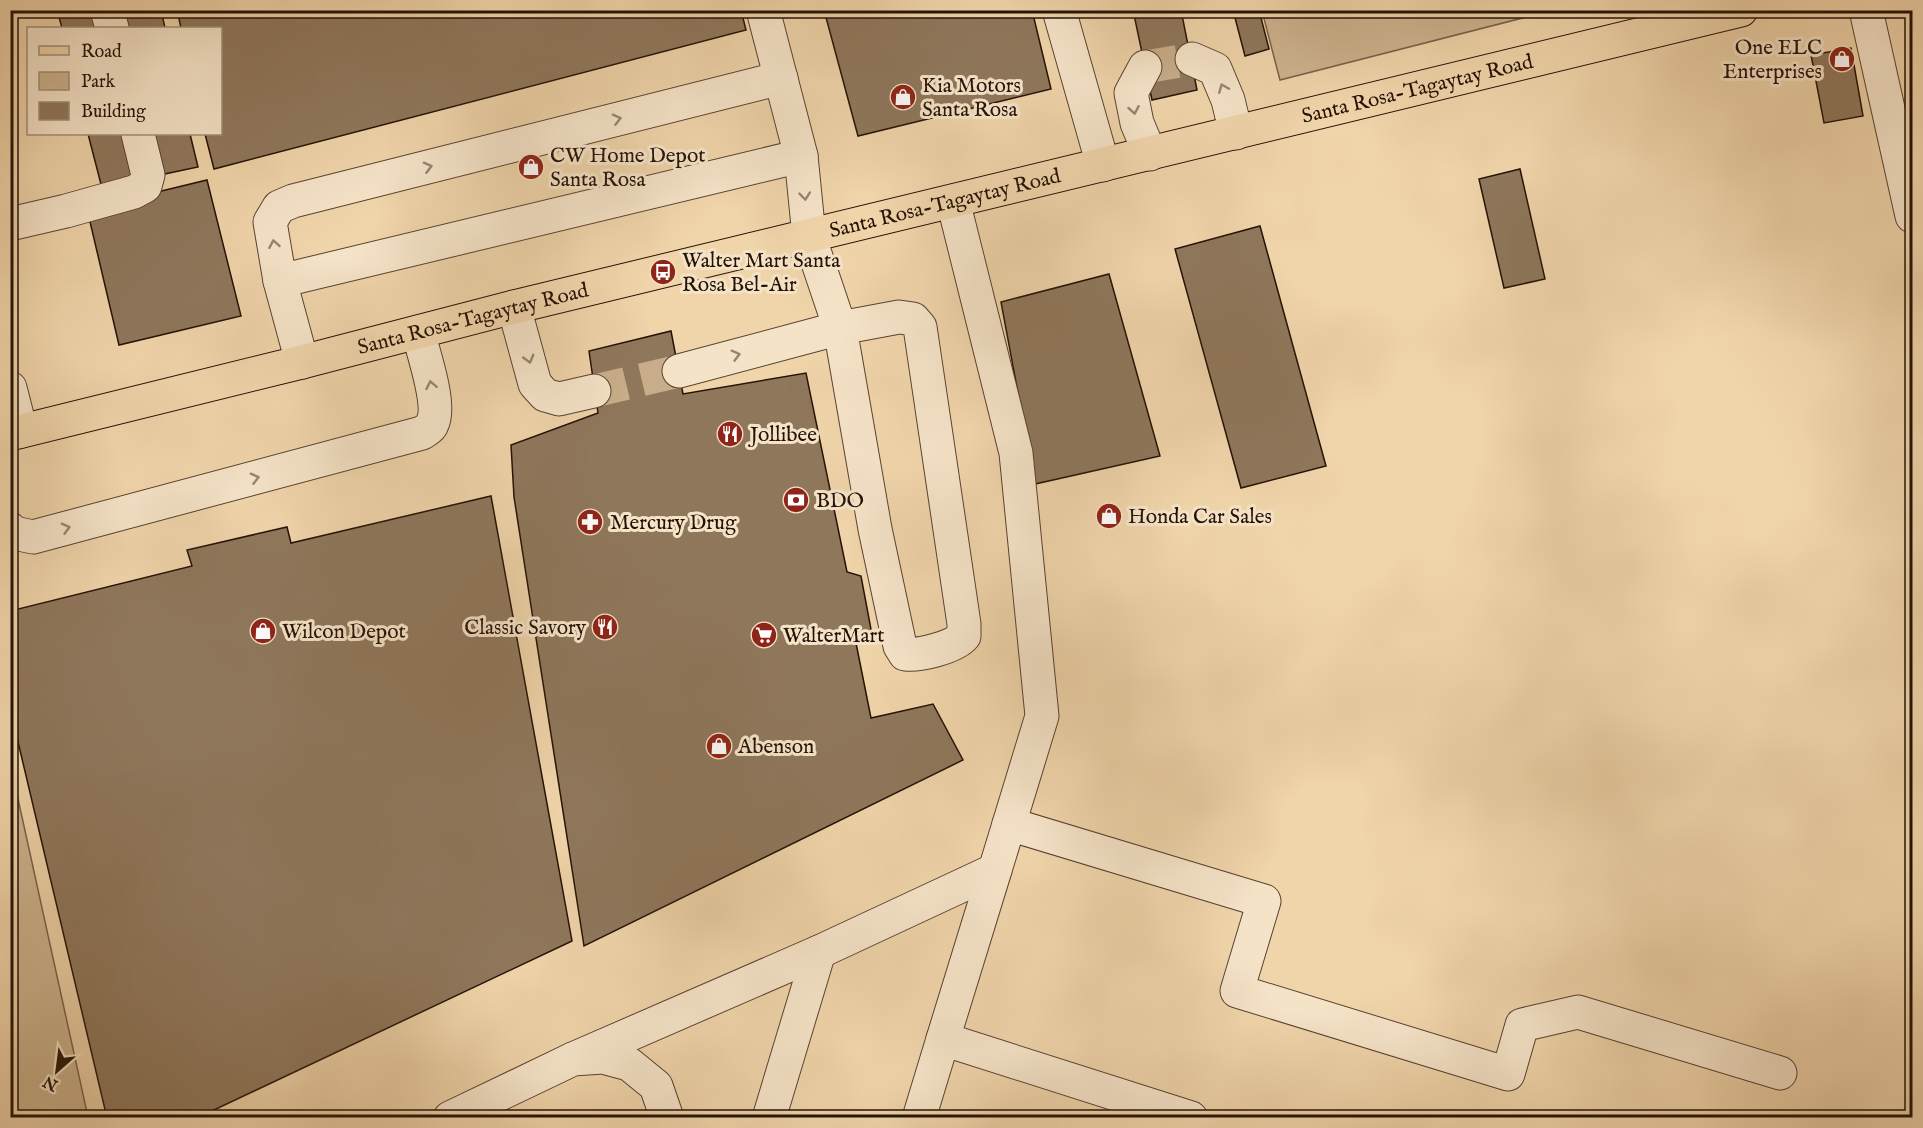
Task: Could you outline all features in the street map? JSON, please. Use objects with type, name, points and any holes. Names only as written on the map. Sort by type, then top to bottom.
[{"type":"main road","name":"Santa Rosa-Tagaytay Road","points":[[16,433],[514,307],[1741,10]]},
{"type":"street","points":[[107,10],[112,27]]},
{"type":"street","points":[[679,371],[840,328],[899,317],[913,319],[920,327],[964,624],[964,636],[959,643],[914,655],[905,654],[900,646],[875,529],[840,328],[809,237],[801,156],[763,10]]},
{"type":"street","points":[[1059,10],[1104,165]]},
{"type":"street","points":[[1866,10],[1912,216]]},
{"type":"street","points":[[1192,59],[1215,69],[1228,100],[1236,133]]},
{"type":"street","points":[[1144,67],[1131,93],[1137,123],[1150,154]]},
{"type":"street","points":[[302,362],[280,281],[270,222],[279,207],[293,201],[781,78]]},
{"type":"street","points":[[10,224],[135,192],[145,186],[148,176],[138,135]]},
{"type":"street","points":[[280,281],[801,156]]},
{"type":"street","points":[[919,1118],[1042,716],[1016,453],[953,201]]},
{"type":"street","points":[[514,307],[535,384],[545,395],[559,399],[594,391]]},
{"type":"street","points":[[10,530],[33,537],[422,433],[432,425],[436,411],[418,332]]},
{"type":"street","points":[[10,388],[16,433]]},
{"type":"street","points":[[1009,824],[1264,901],[1237,991],[1508,1074],[1522,1025],[1578,1012],[1780,1072]]},
{"type":"street","points":[[450,1118],[573,1059],[819,952],[995,870]]},
{"type":"street","points":[[769,1118],[819,952]]},
{"type":"street","points":[[943,1040],[1153,1112],[1191,1118]]},
{"type":"street","points":[[573,1059],[603,1057],[629,1064],[656,1086],[667,1118]]},
{"type":"green space","points":[[1262,10],[1550,11],[1280,80]]},
{"type":"green space","points":[[11,767],[88,1117],[11,1117]]},
{"type":"building","points":[[57,10],[99,10],[103,27],[62,27]]},
{"type":"building","points":[[116,10],[161,10],[165,27],[120,27]]},
{"type":"building","points":[[177,10],[741,10],[746,30],[214,169],[205,135],[222,135],[222,27],[181,27]]},
{"type":"building","points":[[824,10],[1032,10],[1051,89],[858,136]]},
{"type":"building","points":[[1133,10],[1181,10],[1197,90],[1152,100]]},
{"type":"building","points":[[1233,10],[1259,10],[1269,49],[1245,56]]},
{"type":"building","points":[[1851,48],[1863,116],[1824,123],[1811,55]]},
{"type":"building","points":[[88,135],[130,135],[141,179],[102,188]]},
{"type":"building","points":[[145,135],[190,135],[198,167],[155,176]]},
{"type":"building","points":[[1520,169],[1545,279],[1504,288],[1479,179]]},
{"type":"building","points":[[207,180],[241,316],[119,345],[87,209]]},
{"type":"building","points":[[1260,226],[1326,466],[1241,488],[1175,249]]},
{"type":"building","points":[[1109,274],[1160,456],[1035,484],[1001,302]]},
{"type":"building","points":[[671,331],[683,394],[806,373],[847,572],[861,576],[873,640],[856,643],[871,718],[933,704],[963,760],[584,946],[514,497],[511,445],[598,413],[589,351]]},
{"type":"building","name":"Wilcon Depot","points":[[491,496],[572,941],[197,1118],[107,1118],[10,708],[10,611],[192,566],[187,550],[287,527],[291,543]]},
{"type":"tunnel","points":[[1145,67],[1192,59]]},
{"type":"tunnel","points":[[594,391],[679,371]]},
{"type":"place","name":"One ELC Enterprises","points":[[1842,59]]},
{"type":"place","name":"Kia Motors Santa Rosa","points":[[903,97]]},
{"type":"place","name":"CW Home Depot Santa Rosa","points":[[531,167]]},
{"type":"place","name":"Walter Mart Santa Rosa Bel-Air","points":[[663,272]]},
{"type":"place","name":"Jollibee","points":[[730,434]]},
{"type":"place","name":"BDO","points":[[796,500]]},
{"type":"place","name":"Honda Car Sales","points":[[1109,516]]},
{"type":"place","name":"Mercury Drug","points":[[590,522]]},
{"type":"place","name":"Classic Savory","points":[[605,627]]},
{"type":"place","name":"Wilcon Depot","points":[[263,631]]},
{"type":"place","name":"WalterMart","points":[[764,635]]},
{"type":"place","name":"Abenson","points":[[719,746]]}]
